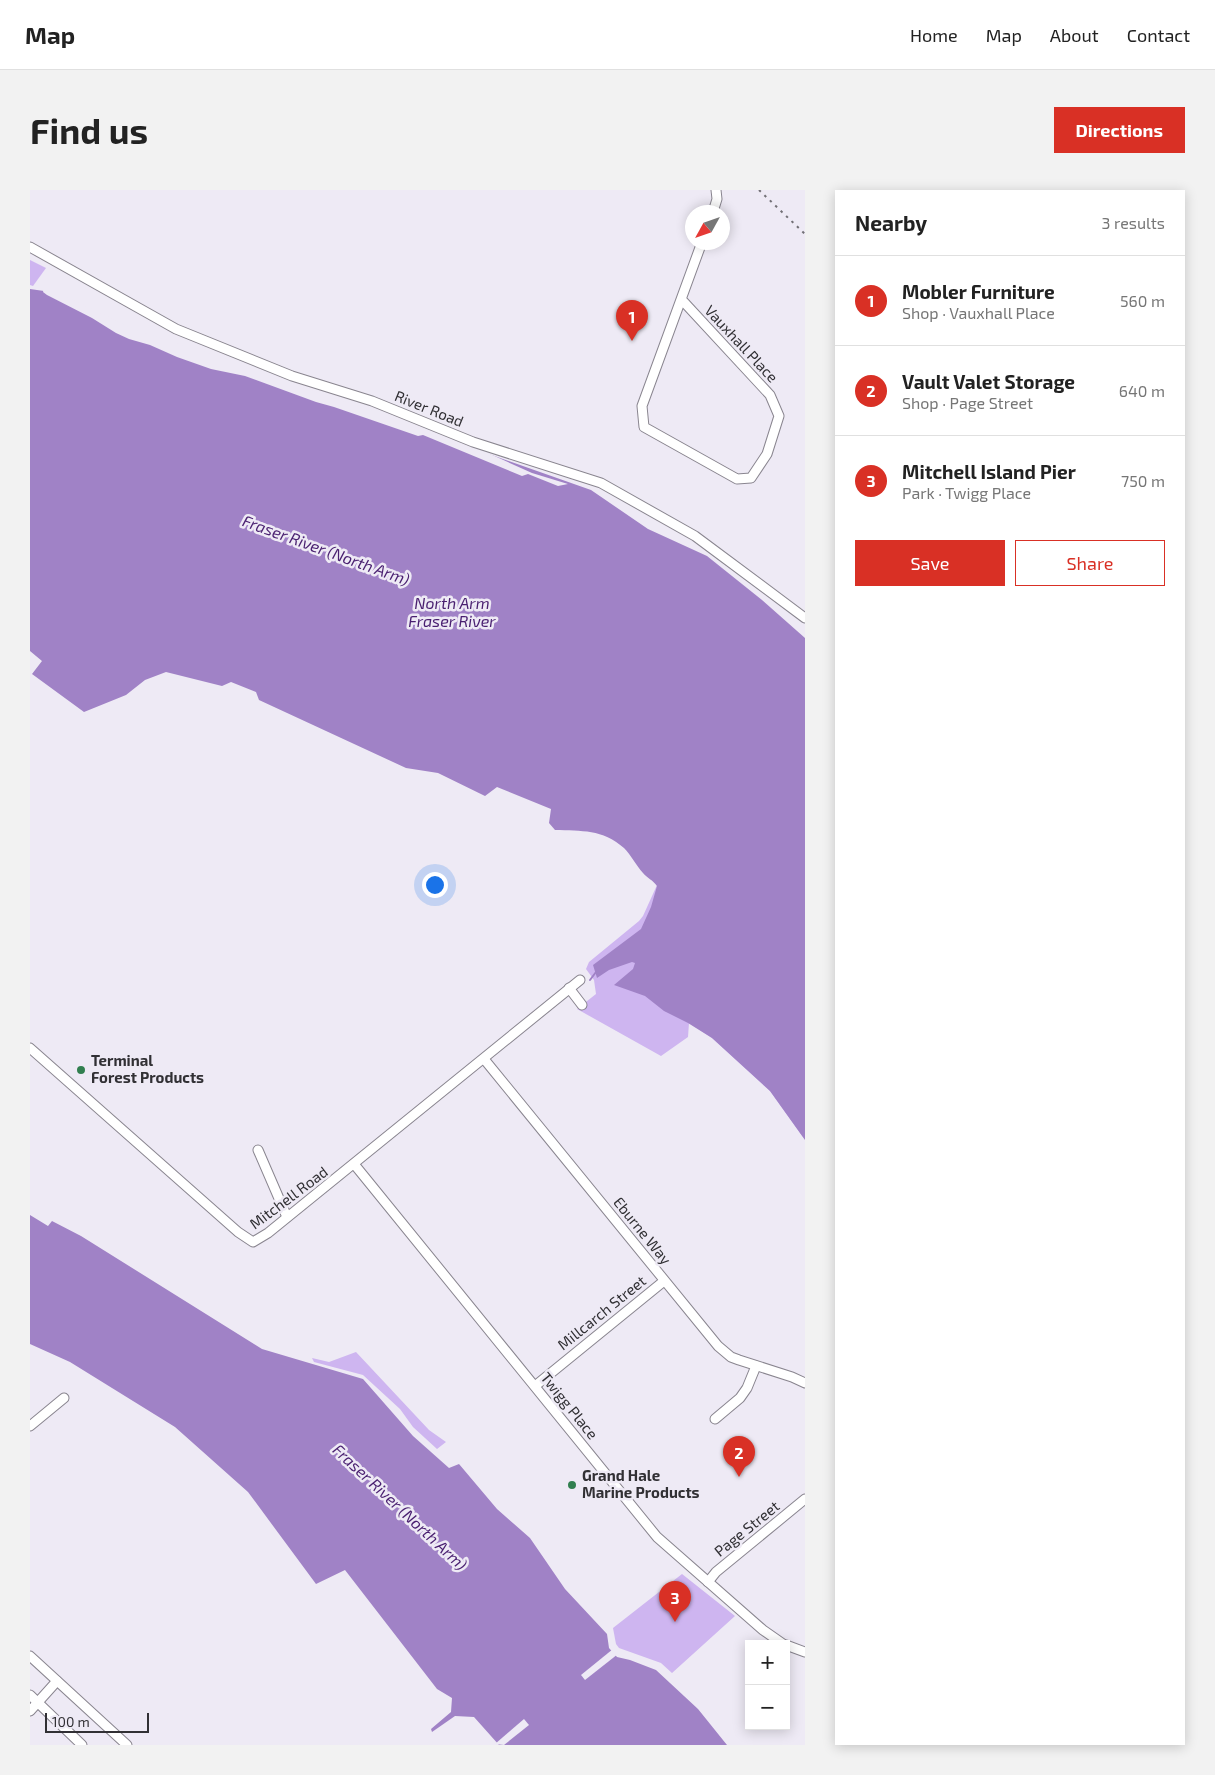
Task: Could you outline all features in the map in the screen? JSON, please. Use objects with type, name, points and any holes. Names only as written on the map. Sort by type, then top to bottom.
[{"type":"street","points":[[716,190],[718,200],[716,205]]},
{"type":"street","name":"River Road","points":[[30,247],[176,329],[292,376],[372,401],[473,442],[601,483],[696,536],[805,618]]},
{"type":"street","name":"Vauxhall Place","points":[[682,300],[770,394],[779,416],[767,454],[751,478],[737,479],[644,427],[642,406],[699,250]]},
{"type":"street","name":"Mitchell Road","points":[[30,1048],[242,1235],[253,1242],[268,1233],[580,980]]},
{"type":"street","points":[[569,988],[582,1004]]},
{"type":"street","name":"Eburne Way","points":[[484,1059],[712,1340],[731,1356],[805,1383]]},
{"type":"street","points":[[258,1150],[287,1217]]},
{"type":"street","name":"Twigg Place","points":[[354,1164],[657,1537],[763,1630],[778,1640]]},
{"type":"street","name":"Millcarch Street","points":[[535,1386],[664,1281]]},
{"type":"street","points":[[715,1419],[740,1398],[747,1388],[756,1366]]},
{"type":"street","points":[[30,1426],[64,1398]]},
{"type":"street","name":"Page Street","points":[[708,1582],[716,1572],[805,1500]]},
{"type":"street","name":"Twigg Place","points":[[790,1647],[805,1652]]},
{"type":"street","points":[[30,1656],[127,1745]]},
{"type":"street","points":[[30,1711],[57,1681]]},
{"type":"street","points":[[30,1695],[82,1745]]},
{"type":"shaded area","points":[[30,260],[46,268],[33,286],[30,285]]},
{"type":"shaded area","points":[[657,885],[805,1140],[770,1091],[712,1038],[689,1023],[688,1037],[661,1056],[577,1009],[596,994],[594,980],[586,969],[589,962],[639,921]]},
{"type":"shaded area","points":[[356,1352],[429,1430],[446,1442],[437,1449],[413,1427],[400,1409],[363,1375],[314,1362],[312,1358],[329,1362]]},
{"type":"shaded area","points":[[682,1574],[735,1616],[672,1673],[661,1663],[619,1648],[616,1644],[613,1628]]},
{"type":"water","name":"North Arm Fraser River","points":[[30,289],[51,292],[137,334],[336,400],[591,490],[648,529],[707,556],[762,600],[805,638],[805,1140],[770,1091],[712,1038],[664,1011],[645,996],[614,985],[633,969],[635,963],[632,962],[609,970],[597,978],[593,965],[641,929],[651,907],[657,886],[643,873],[624,848],[608,837],[591,832],[555,830],[549,823],[551,809],[497,787],[485,796],[438,773],[406,768],[259,700],[256,692],[231,682],[222,686],[166,672],[145,680],[126,695],[84,712],[32,674],[42,661],[30,651]]},
{"type":"water","name":"Fraser River (North Arm)","points":[[30,1215],[48,1226],[52,1221],[81,1236],[262,1349],[363,1379],[413,1436],[449,1468],[459,1464],[497,1509],[530,1538],[565,1589],[607,1634],[609,1648],[617,1657],[656,1670],[698,1709],[727,1745],[499,1745],[474,1717],[455,1716],[432,1732],[431,1729],[451,1712],[452,1698],[437,1689],[345,1570],[316,1584],[248,1492],[175,1427],[70,1362],[30,1344]]},
{"type":"pier","points":[[44,288],[52,290],[138,331],[249,366],[299,386],[468,444],[532,473],[568,484],[558,486],[528,474],[522,476],[423,435],[418,436],[245,376],[211,369],[177,357],[116,333],[92,318],[47,295],[43,292]]},
{"type":"pier","points":[[613,1649],[618,1654],[585,1680],[581,1675]]},
{"type":"pier","points":[[524,1719],[529,1725],[504,1745],[495,1744]]},
{"type":"waterway","points":[[590,980],[596,972]]},
{"type":"railway","points":[[759,190],[805,234]]},
{"type":"place","name":"Mobler Furniture","points":[[632,341]]},
{"type":"place","name":"Terminal Forest Products","points":[[81,1070]]},
{"type":"place","name":"Vault Valet Storage","points":[[739,1477]]},
{"type":"place","name":"Grand Hale Marine Products","points":[[572,1485]]},
{"type":"place","name":"Mitchell Island Pier","points":[[675,1622]]}]
